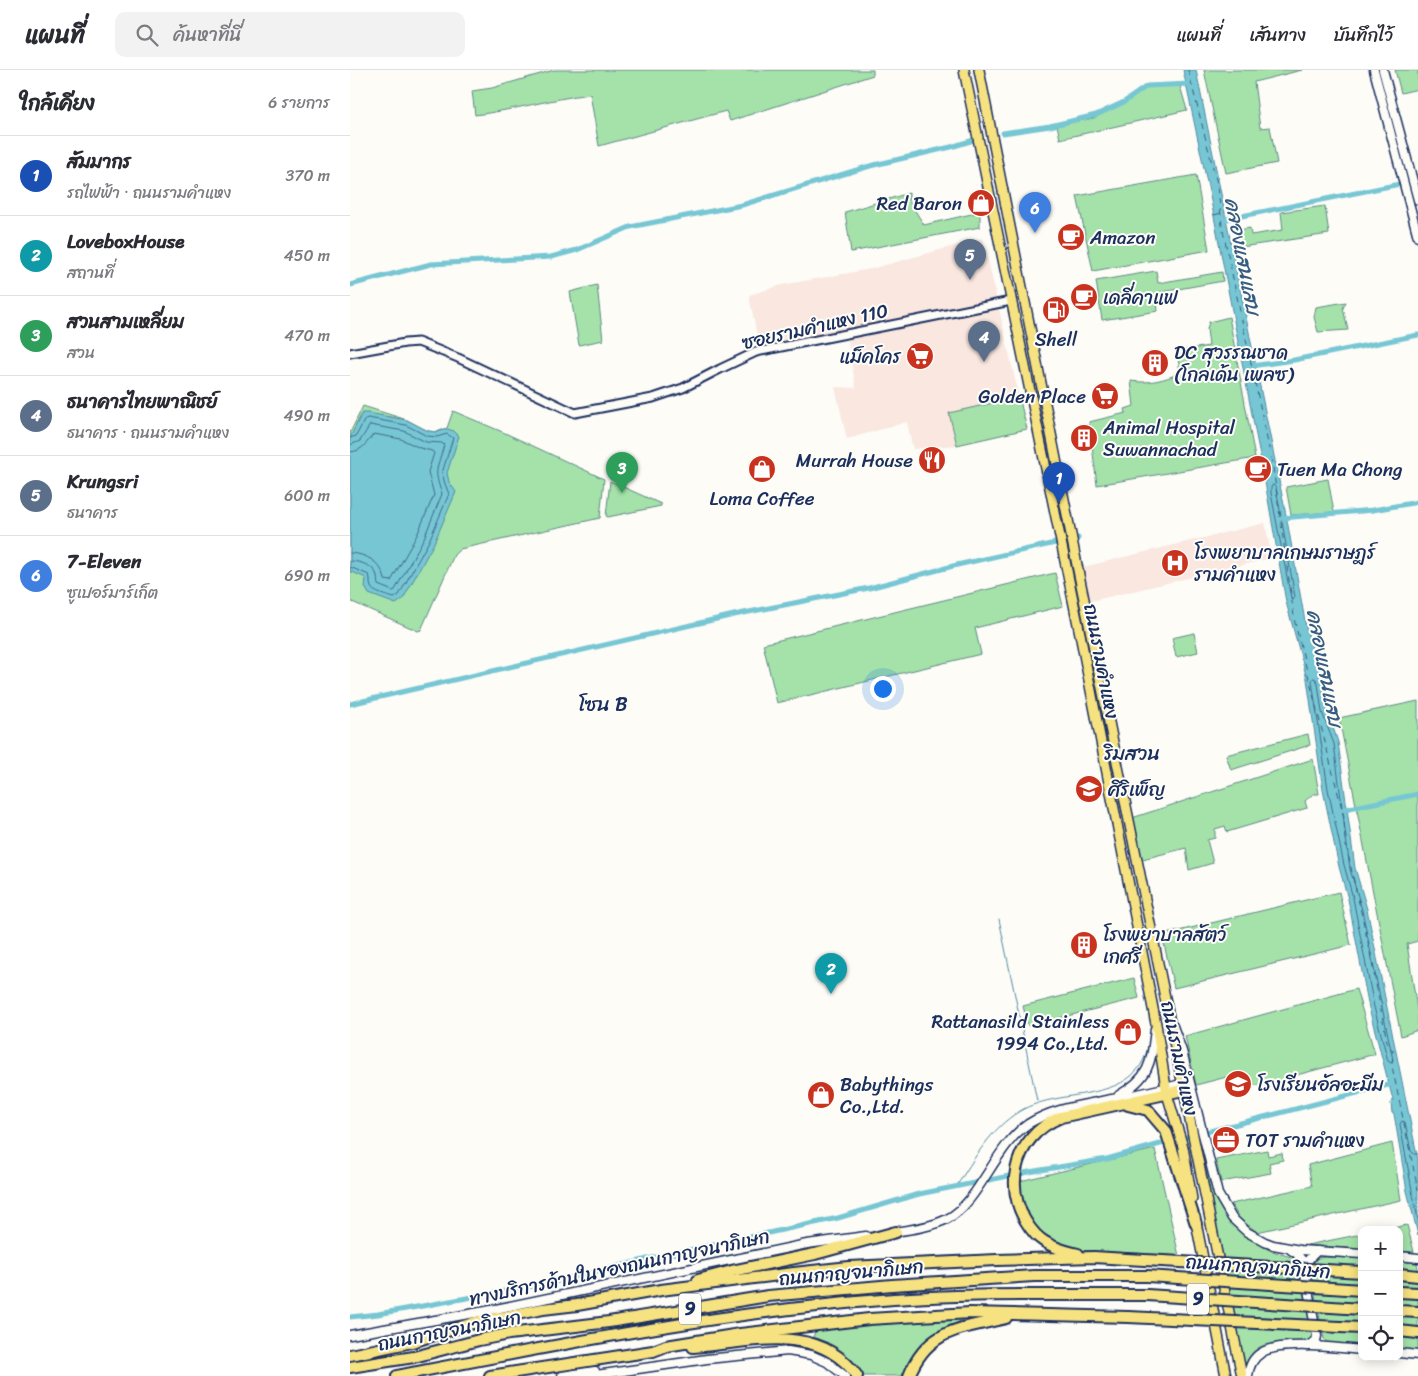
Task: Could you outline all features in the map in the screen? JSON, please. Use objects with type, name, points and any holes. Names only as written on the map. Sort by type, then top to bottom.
[{"type":"highway","points":[[1094,1257],[1057,1248],[1037,1236],[1020,1210],[1015,1193],[1016,1171],[1019,1159],[1035,1132],[1051,1121],[1183,1087]]},
{"type":"highway","points":[[1122,1104],[1142,1107],[1148,1110],[1166,1131],[1196,1224]]},
{"type":"highway","points":[[661,1290],[732,1271],[815,1254],[896,1232]]},
{"type":"highway","points":[[350,1355],[412,1342],[476,1322],[661,1290],[850,1267],[1005,1259],[1094,1257],[1358,1272]]},
{"type":"highway","points":[[1403,1274],[1418,1276]]},
{"type":"highway","name":"ถนนกาญจนาภิเษก","points":[[350,1368],[414,1357],[502,1336],[609,1322],[768,1296],[892,1284],[1034,1276],[1147,1276],[1358,1290]]},
{"type":"highway","points":[[1403,1292],[1418,1294]]},
{"type":"highway","name":"ถนนกาญจนาภิเษก","points":[[397,1376],[605,1336],[798,1308],[936,1297],[1147,1295],[1358,1309]]},
{"type":"highway","points":[[1403,1311],[1418,1312]]},
{"type":"highway","points":[[653,1351],[666,1346],[740,1334],[869,1319],[970,1313],[1128,1317],[1358,1328]]},
{"type":"highway","points":[[909,1376],[923,1351],[944,1333],[1022,1314]]},
{"type":"highway","points":[[1403,1331],[1418,1332]]},
{"type":"highway","points":[[490,1376],[653,1351],[783,1339],[802,1340],[824,1348],[846,1364],[857,1376]]},
{"type":"main road","name":"ถนนรามคำแหง","points":[[964,70],[1124,858],[1156,1024],[1166,1091],[1183,1147],[1226,1376]]},
{"type":"main road","name":"ถนนรามคำแหง","points":[[979,70],[1190,1127],[1242,1376]]},
{"type":"main road","points":[[1374,70],[1418,237]]},
{"type":"main road","points":[[1384,70],[1418,200]]},
{"type":"main road","points":[[1378,86],[1387,84]]},
{"type":"main road","points":[[1019,341],[1033,338]]},
{"type":"main road","points":[[1124,858],[1136,855]]},
{"type":"main road","points":[[1142,952],[1155,949]]},
{"type":"main road","points":[[1170,1020],[1180,1040],[1218,1194],[1232,1218],[1259,1240],[1287,1248],[1358,1254]]},
{"type":"main road","points":[[1111,1100],[1137,1084],[1149,1068],[1152,1059],[1156,1024]]},
{"type":"main road","name":"ทางบริการด้านในของถนนกาญจนาภิเษก","points":[[350,1336],[486,1311],[807,1244],[896,1232],[934,1224],[960,1211],[1002,1150],[1026,1126],[1053,1112],[1166,1091]]},
{"type":"main road","points":[[1287,1248],[1296,1253],[1302,1260],[1317,1336],[1316,1341],[1307,1346]]},
{"type":"main road","points":[[1317,1251],[1311,1256],[1308,1265],[1320,1336],[1323,1342],[1330,1348]]},
{"type":"main road","points":[[1403,1256],[1418,1258]]},
{"type":"main road","points":[[1248,1376],[1252,1361],[1260,1353],[1269,1349],[1307,1346],[1358,1350]]},
{"type":"main road","points":[[589,1376],[707,1359],[777,1352],[797,1352],[826,1362],[846,1376]]},
{"type":"main road","points":[[1403,1353],[1416,1355]]},
{"type":"main road","points":[[562,1376],[704,1356],[707,1359]]},
{"type":"street","name":"ซอยรามคำแหง 110","points":[[350,353],[418,342],[458,358],[575,413],[653,398],[683,388],[756,352],[898,322],[1011,301]]},
{"type":"shaded area","points":[[983,238],[1019,397],[950,413],[957,445],[913,449],[907,422],[847,439],[835,387],[856,388],[846,331],[759,346],[749,295],[782,285],[871,269]]},
{"type":"shaded area","name":"โรงพยาบาลเกษมราษฎร์ รามคำแหง","points":[[1265,523],[1272,558],[1087,602],[1079,568]]},
{"type":"green space","points":[[554,70],[873,70],[873,75],[730,121],[726,111],[599,146],[590,94],[475,115],[472,91],[492,88]]},
{"type":"green space","points":[[1204,70],[1302,70],[1254,82],[1260,128],[1270,127],[1277,163],[1226,173]]},
{"type":"green space","points":[[1395,70],[1418,70],[1418,89],[1401,93]]},
{"type":"green space","points":[[1180,86],[1187,110],[1060,139],[1057,125],[1094,118],[1126,102],[1145,87]]},
{"type":"green space","points":[[1196,175],[1209,250],[1093,271],[1077,196]]},
{"type":"green space","points":[[909,193],[909,201],[924,225],[980,212],[980,227],[851,252],[845,212]]},
{"type":"green space","points":[[1325,206],[1329,234],[1241,247],[1239,230],[1250,228],[1251,235],[1283,230],[1281,212]]},
{"type":"green space","points":[[1156,271],[1158,283],[1222,272],[1223,281],[1156,293],[1158,311],[1102,320],[1096,281]]},
{"type":"green space","points":[[597,285],[603,340],[579,345],[570,292]]},
{"type":"green space","points":[[1346,302],[1343,308],[1348,330],[1318,332],[1314,317],[1316,307]]},
{"type":"green space","points":[[1229,317],[1255,458],[1097,485],[1089,422],[1126,413],[1125,409],[1134,406],[1131,381],[1156,381],[1180,373],[1177,351],[1209,346],[1207,329],[1209,322]]},
{"type":"green space","points":[[1019,397],[1027,429],[957,445],[949,413]]},
{"type":"green space","points":[[363,406],[407,420],[428,431],[437,432],[447,428],[453,411],[604,479],[600,518],[460,549],[454,555],[421,630],[418,631],[350,601],[350,433]]},
{"type":"green space","points":[[1328,479],[1334,512],[1291,515],[1286,487]]},
{"type":"green space","points":[[610,481],[661,504],[661,506],[608,517],[606,516]]},
{"type":"green space","points":[[1055,573],[1063,606],[975,628],[981,654],[777,703],[763,644]]},
{"type":"green space","points":[[1194,633],[1198,652],[1176,657],[1172,638]]},
{"type":"green space","points":[[1418,701],[1418,941],[1407,944],[1418,1016],[1418,1030],[1401,1036],[1339,718]]},
{"type":"green space","points":[[1308,734],[1310,745],[1231,770],[1226,755]]},
{"type":"green space","points":[[1313,759],[1319,794],[1313,794],[1305,801],[1307,808],[1227,832],[1225,826],[1215,829],[1215,838],[1207,840],[1213,863],[1189,870],[1186,848],[1139,860],[1132,818]]},
{"type":"green space","points":[[1339,892],[1351,945],[1174,988],[1162,935]]},
{"type":"green space","points":[[1134,978],[1139,998],[1028,1026],[1023,1006]]},
{"type":"green space","points":[[1356,989],[1375,1054],[1293,1076],[1275,1084],[1245,1086],[1242,1073],[1196,1085],[1185,1036]]},
{"type":"green space","points":[[1200,1136],[1212,1186],[1246,1234],[1269,1250],[1294,1258],[1297,1261],[1312,1334],[1311,1340],[1302,1344],[1274,1344],[1258,1348],[1250,1356],[1243,1369],[1222,1253],[1207,1193],[1196,1137]]},
{"type":"green space","points":[[1392,1143],[1401,1200],[1257,1232],[1239,1218],[1231,1204],[1312,1186],[1308,1165]]},
{"type":"green space","points":[[1155,1149],[1179,1256],[1071,1250],[1060,1246],[1041,1233],[1027,1214],[1020,1192],[1020,1181]]},
{"type":"green space","points":[[1267,1150],[1268,1156],[1282,1153],[1283,1160],[1269,1163],[1271,1173],[1221,1182],[1216,1160]]},
{"type":"green space","points":[[1407,1225],[1414,1252],[1403,1251],[1402,1226]]},
{"type":"green space","points":[[1358,1235],[1358,1249],[1307,1245]]},
{"type":"green space","points":[[1326,1257],[1358,1258],[1358,1348],[1330,1345],[1324,1339],[1309,1265],[1313,1259]]},
{"type":"green space","points":[[1403,1261],[1417,1263],[1418,1267],[1418,1353],[1403,1351]]},
{"type":"green space","points":[[968,1318],[938,1333],[921,1347],[908,1365],[903,1376],[862,1376],[854,1366],[812,1340],[816,1329],[823,1327]]},
{"type":"water","points":[[1183,70],[1196,70],[1287,520],[1306,627],[1323,683],[1327,710],[1338,742],[1355,868],[1367,909],[1418,1160],[1418,1235],[1407,1191],[1394,1114],[1392,1113],[1391,1103],[1393,1100],[1369,1008],[1348,899],[1339,867],[1323,790],[1307,679],[1286,602],[1211,201]]},
{"type":"water","points":[[362,413],[407,420],[428,431],[437,432],[447,429],[454,431],[459,436],[447,473],[449,482],[456,492],[434,543],[403,599],[396,604],[369,594],[365,587],[366,578],[350,571],[350,438]]},
{"type":"waterway","points":[[1003,133],[1050,126],[1096,115],[1124,102],[1147,86],[1190,84]]},
{"type":"waterway","points":[[350,285],[431,264],[551,257],[577,250],[630,227],[742,205],[870,166],[977,139]]},
{"type":"waterway","name":"คลองแสนแสบ","points":[[1222,220],[1400,184]]},
{"type":"waterway","points":[[1251,366],[1294,360],[1418,335]]},
{"type":"waterway","points":[[1282,518],[1373,510],[1418,502]]},
{"type":"waterway","points":[[350,704],[734,615],[869,588],[957,565],[1078,538]]},
{"type":"waterway","points":[[1340,810],[1418,794]]},
{"type":"waterway","points":[[999,919],[1037,1101]]},
{"type":"waterway","points":[[956,1187],[984,1145],[1000,1126],[1010,1118],[1037,1103],[1095,1092],[1129,1078],[1141,1065],[1148,1046]]},
{"type":"waterway","points":[[1179,1139],[1392,1084]]},
{"type":"waterway","points":[[350,1317],[378,1314],[550,1283],[652,1258],[838,1218],[919,1194],[1107,1159],[1171,1141]]},
{"type":"ferry route","points":[[1188,70],[1218,187],[1222,226],[1273,467],[1295,623],[1344,817],[1345,841],[1369,947],[1388,1047],[1393,1050],[1392,1066],[1418,1190]]},
{"type":"ferry route","points":[[1214,215],[1225,212]]},
{"type":"place","name":"Red Baron","points":[[981,203]]},
{"type":"place","name":"7-Eleven","points":[[1035,233]]},
{"type":"place","name":"Amazon","points":[[1071,237]]},
{"type":"place","name":"Krungsri","points":[[970,280]]},
{"type":"place","name":"เดลี่คาแฟ","points":[[1084,297]]},
{"type":"place","name":"Shell","points":[[1056,310]]},
{"type":"place","name":"แม็คโคร","points":[[920,356]]},
{"type":"place","name":"ธนาคารไทยพาณิชย์","points":[[984,362]]},
{"type":"place","name":"DC สุวรรณชาด (โกลเด้น เพลซ)","points":[[1155,363]]},
{"type":"place","name":"Golden Place","points":[[1105,396]]},
{"type":"place","name":"Animal Hospital Suwannachad","points":[[1084,438]]},
{"type":"place","name":"Murrah House","points":[[932,460]]},
{"type":"place","name":"Loma Coffee","points":[[762,469]]},
{"type":"place","name":"Tuen Ma Chong","points":[[1258,469]]},
{"type":"place","name":"สวนสามเหลี่ยม","points":[[622,493]]},
{"type":"place","name":"สัมมากร","points":[[1059,503]]},
{"type":"place","name":"โรงพยาบาลเกษมราษฎร์ รามคำแหง","points":[[1175,563]]},
{"type":"place","name":"ศิริเพ็ญ","points":[[1089,789]]},
{"type":"place","name":"โรงพยาบาลสัตว์ เกศรี","points":[[1084,945]]},
{"type":"place","name":"LoveboxHouse","points":[[831,994]]},
{"type":"place","name":"Rattanasild Stainless 1994 Co.,Ltd.","points":[[1128,1032]]},
{"type":"place","name":"โรงเรียนอัลอะมีม","points":[[1238,1084]]},
{"type":"place","name":"Babythings Co.,Ltd.","points":[[821,1095]]},
{"type":"place","name":"TOT รามคำแหง","points":[[1226,1140]]},
{"type":"district","name":"โซน B","points":[[603,704]]},
{"type":"district","name":"ริมสวน","points":[[1132,753]]}]
